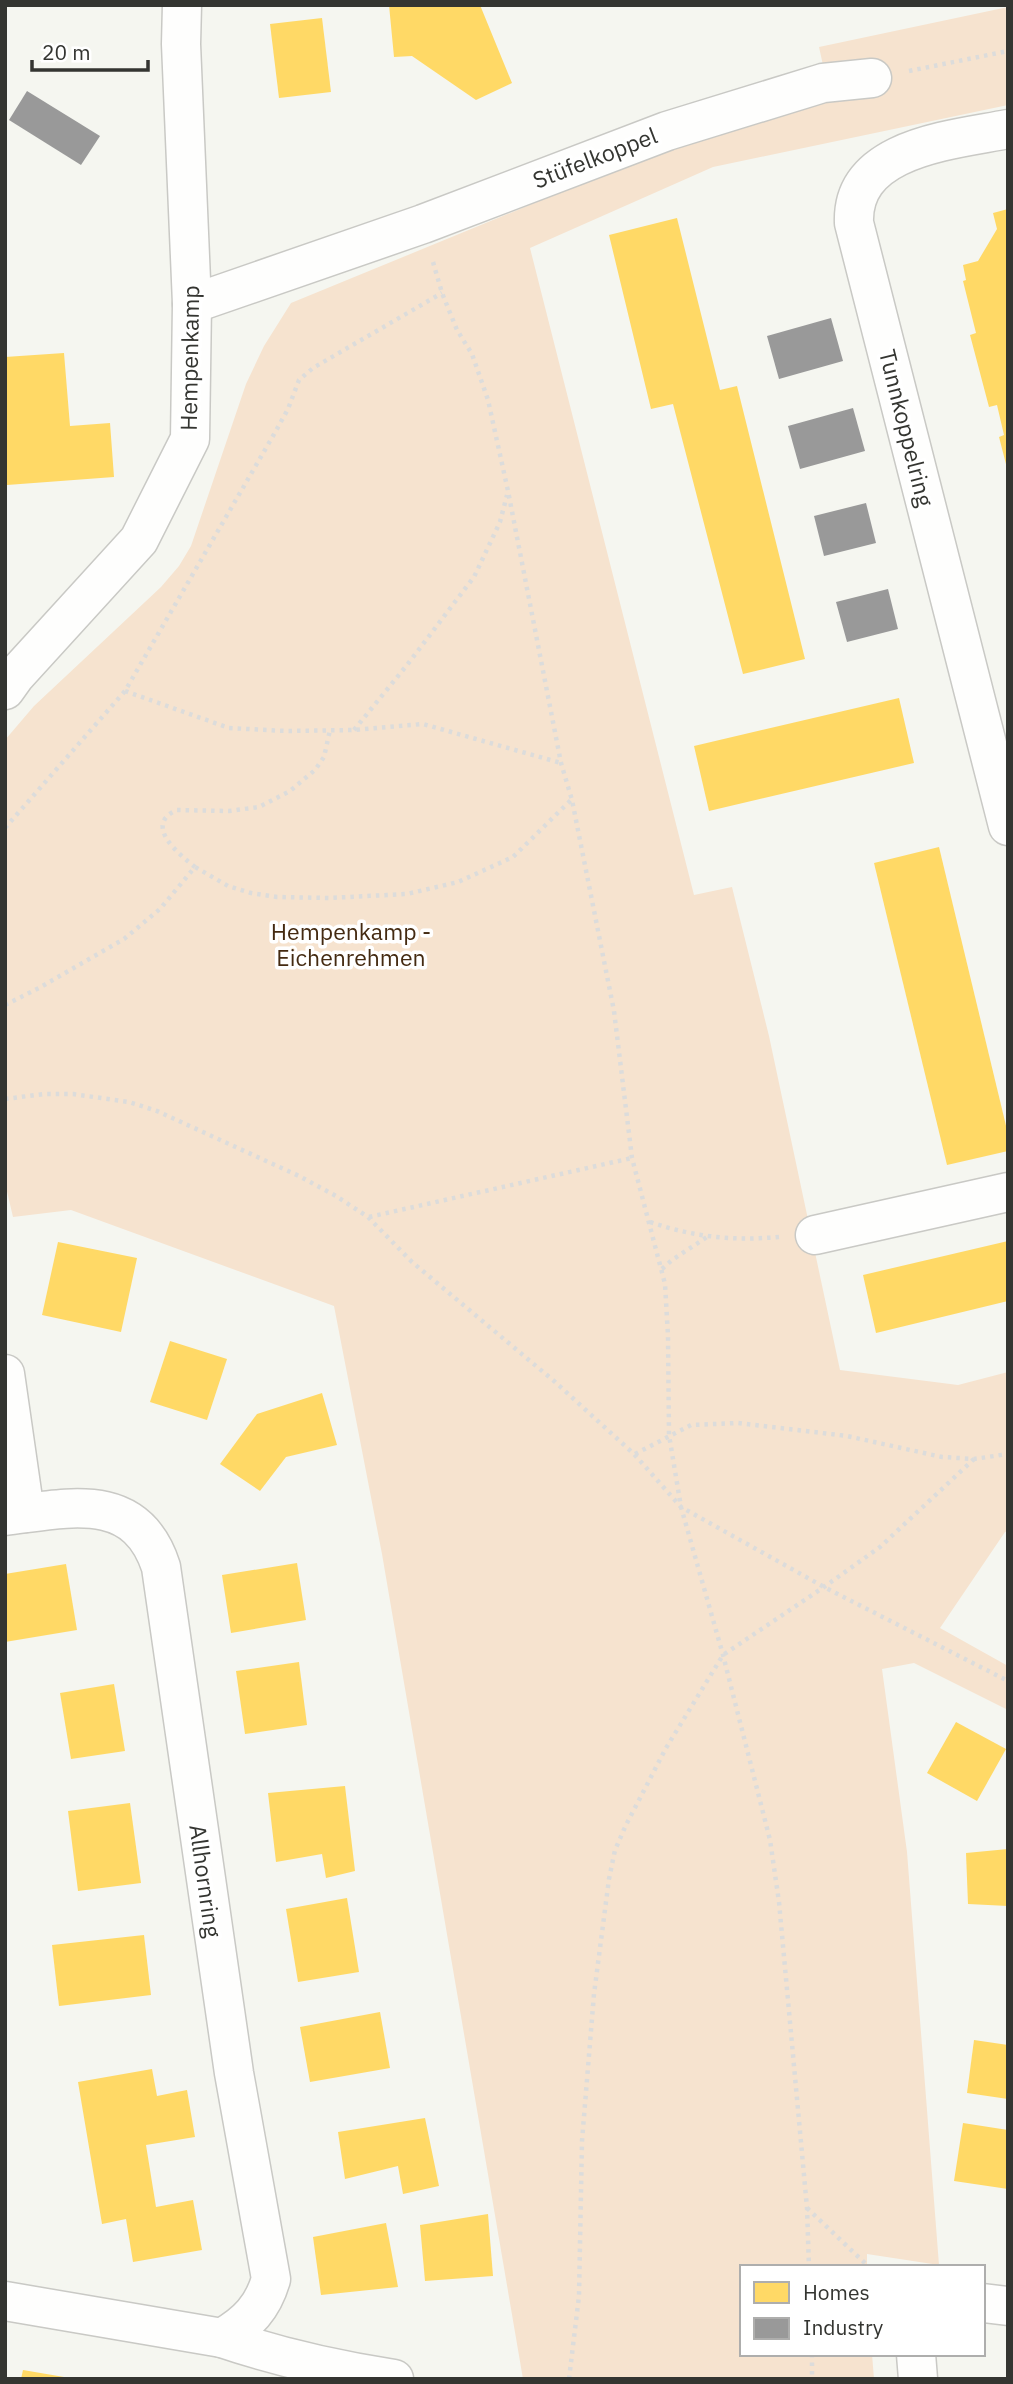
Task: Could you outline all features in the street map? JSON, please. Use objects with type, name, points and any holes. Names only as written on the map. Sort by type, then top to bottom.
[{"type":"street","name":"Hempenkamp","points":[[5,690],[139,540],[190,439],[192,304],[181,44],[182,5]]},
{"type":"street","name":"Stüfelkoppel","points":[[192,304],[423,224],[667,131],[823,83],[872,78]]},
{"type":"street","name":"Tunnkoppelring","points":[[1008,129],[920,147],[897,156],[877,169],[862,186],[854,213],[854,223],[1008,826]]},
{"type":"street","points":[[814,1235],[1008,1192]]},
{"type":"street","name":"Allhornring","points":[[5,1374],[15,1514],[90,1507],[110,1510],[132,1522],[157,1553],[161,1567],[234,2073],[271,2279],[266,2297],[255,2312],[243,2325],[222,2337]]},
{"type":"street","points":[[5,2301],[222,2337],[331,2368],[394,2379]]},
{"type":"street","points":[[985,2302],[1008,2305]]},
{"type":"street","points":[[916,2356],[918,2379]]},
{"type":"path","points":[[872,78],[1008,51]]},
{"type":"path","points":[[423,224],[442,293],[481,377],[508,491],[561,763],[572,800],[614,1010],[632,1158],[662,1269],[668,1336],[669,1435],[681,1507],[723,1655],[770,1840],[779,1902],[807,2208],[809,2265]]},
{"type":"path","points":[[5,828],[125,691],[273,436],[299,380],[329,357],[442,293]]},
{"type":"path","points":[[354,730],[474,576],[496,531],[508,491]]},
{"type":"path","points":[[125,691],[229,728],[354,730],[423,724],[561,763]]},
{"type":"path","points":[[330,730],[324,757],[315,770],[290,791],[259,807],[229,811],[177,810],[169,813],[163,828],[167,841],[195,867],[229,886],[251,893],[277,897],[329,898],[407,894],[458,882],[513,857],[572,800]]},
{"type":"path","points":[[5,1004],[39,988],[124,939],[160,909],[195,867]]},
{"type":"path","points":[[5,1098],[73,1094],[129,1102],[157,1111],[299,1176],[368,1217],[412,1262],[554,1381],[634,1454],[681,1507],[824,1587],[1008,1681]]},
{"type":"path","points":[[368,1217],[632,1158]]},
{"type":"path","points":[[649,1222],[728,1240],[814,1235]]},
{"type":"path","points":[[662,1269],[708,1237]]},
{"type":"path","points":[[634,1454],[669,1435],[701,1423],[738,1423],[847,1436],[942,1457],[974,1459],[1008,1454]]},
{"type":"path","points":[[569,2379],[579,2295],[582,2141],[594,1994],[615,1850],[666,1748],[723,1655],[880,1547],[974,1459]]},
{"type":"path","points":[[807,2208],[867,2265]]},
{"type":"path","points":[[811,2356],[812,2379]]},
{"type":"green space","name":"Hempenkamp - Eichenrehmen","points":[[1008,7],[1008,105],[713,167],[530,248],[694,895],[732,887],[769,1036],[840,1370],[958,1385],[1008,1372],[1008,1531],[940,1628],[1008,1666],[1008,1710],[914,1663],[882,1669],[907,1852],[939,2265],[867,2254],[867,2265],[740,2265],[740,2356],[872,2356],[874,2379],[523,2379],[382,1554],[334,1306],[71,1210],[13,1217],[5,1183],[5,740],[34,706],[161,587],[179,566],[191,546],[246,384],[264,346],[291,303],[520,209],[661,147],[830,97],[819,47]]},
{"type":"building: Homes","points":[[389,5],[480,5],[512,83],[476,100],[412,56],[394,57]]},
{"type":"building: Homes","points":[[322,18],[331,92],[279,98],[270,24]]},
{"type":"building: Homes","points":[[1008,209],[1007,468],[999,437],[1004,435],[997,405],[989,407],[970,335],[976,333],[963,281],[966,280],[963,265],[978,261],[997,229],[993,213]]},
{"type":"building: Homes","points":[[677,218],[720,390],[737,386],[805,659],[743,674],[673,404],[651,409],[609,235]]},
{"type":"building: Homes","points":[[64,353],[70,426],[110,423],[114,477],[7,485],[5,357]]},
{"type":"building: Homes","points":[[899,698],[914,763],[709,811],[694,746]]},
{"type":"building: Homes","points":[[939,847],[1008,1134],[1008,1151],[947,1165],[874,863]]},
{"type":"building: Homes","points":[[1008,1241],[1008,1301],[876,1333],[863,1275]]},
{"type":"building: Homes","points":[[58,1242],[137,1258],[121,1332],[42,1315]]},
{"type":"building: Homes","points":[[170,1341],[227,1359],[207,1420],[150,1402]]},
{"type":"building: Homes","points":[[322,1393],[337,1445],[286,1457],[260,1491],[220,1464],[257,1414]]},
{"type":"building: Homes","points":[[297,1563],[306,1620],[231,1633],[222,1575]]},
{"type":"building: Homes","points":[[66,1564],[77,1630],[5,1642],[5,1574]]},
{"type":"building: Homes","points":[[299,1662],[307,1725],[245,1734],[236,1671]]},
{"type":"building: Homes","points":[[114,1684],[125,1751],[71,1759],[60,1693]]},
{"type":"building: Homes","points":[[956,1722],[1006,1749],[977,1801],[927,1773]]},
{"type":"building: Homes","points":[[345,1786],[355,1871],[326,1878],[322,1854],[276,1862],[268,1793]]},
{"type":"building: Homes","points":[[130,1803],[141,1883],[78,1891],[68,1811]]},
{"type":"building: Homes","points":[[1008,1849],[1008,1906],[968,1904],[966,1853]]},
{"type":"building: Homes","points":[[347,1898],[359,1972],[298,1982],[286,1909]]},
{"type":"building: Homes","points":[[144,1935],[151,1995],[59,2006],[52,1945]]},
{"type":"building: Homes","points":[[380,2012],[390,2068],[310,2082],[300,2027]]},
{"type":"building: Homes","points":[[974,2040],[1008,2045],[1008,2099],[967,2093]]},
{"type":"building: Homes","points":[[152,2069],[157,2096],[187,2090],[195,2137],[146,2145],[156,2207],[193,2200],[202,2250],[133,2262],[126,2219],[102,2224],[78,2082]]},
{"type":"building: Homes","points":[[425,2118],[439,2186],[403,2194],[398,2166],[345,2179],[338,2132]]},
{"type":"building: Homes","points":[[963,2123],[1008,2130],[1008,2189],[954,2181]]},
{"type":"building: Homes","points":[[488,2214],[493,2276],[425,2281],[420,2225]]},
{"type":"building: Homes","points":[[386,2223],[398,2287],[321,2295],[313,2237]]},
{"type":"building: Homes","points":[[23,2370],[64,2377],[21,2379]]},
{"type":"building: Industry","points":[[27,91],[100,136],[81,165],[9,120]]},
{"type":"building: Industry","points":[[831,318],[843,361],[779,379],[767,336]]},
{"type":"building: Industry","points":[[853,408],[865,451],[800,469],[788,426]]},
{"type":"building: Industry","points":[[866,503],[876,543],[824,556],[814,516]]},
{"type":"building: Industry","points":[[888,589],[898,629],[847,642],[836,602]]}]
